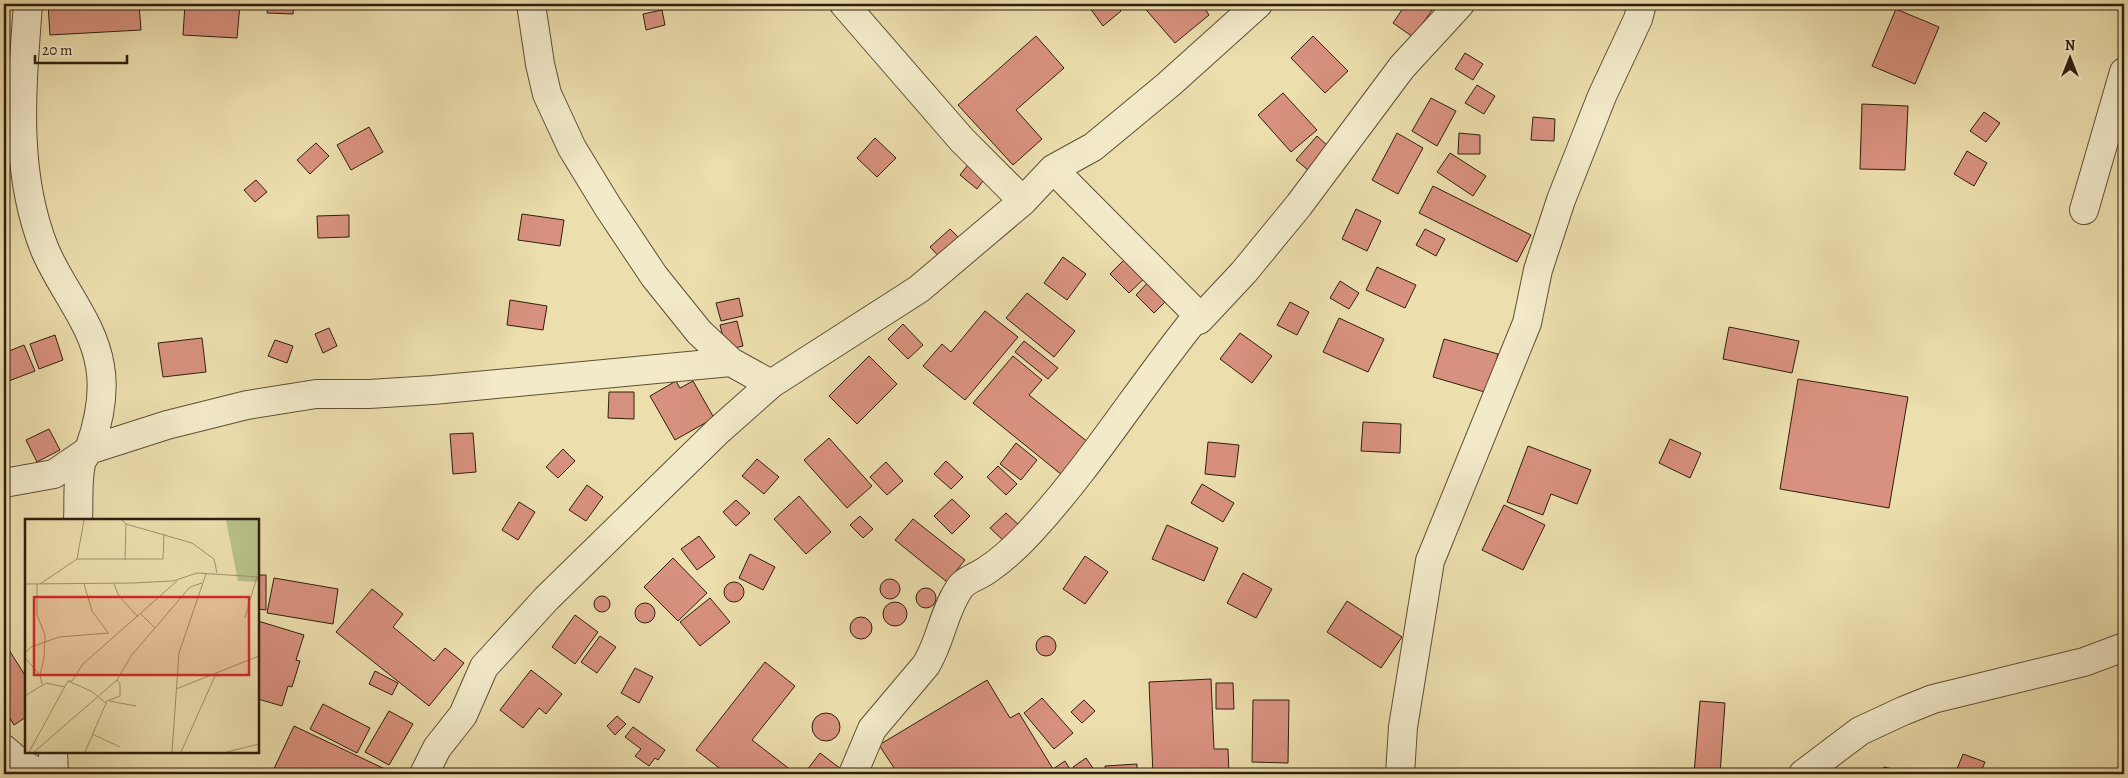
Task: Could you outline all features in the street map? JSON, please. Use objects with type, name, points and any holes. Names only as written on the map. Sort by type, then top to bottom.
[{"type":"street","points":[[28,4],[21,107],[26,181],[31,207],[44,248],[55,272],[91,333],[100,366],[102,399],[100,415],[89,450],[82,461],[78,519]]},
{"type":"street","points":[[531,4],[540,64],[547,94],[572,148],[608,207],[654,276],[699,332],[731,362],[771,384]]},
{"type":"street","points":[[844,4],[962,140],[1023,201]]},
{"type":"street","points":[[424,774],[437,748],[463,715],[484,667],[546,599],[718,431],[771,384],[918,289],[1023,201],[1052,169],[1093,147],[1168,85],[1258,4]]},
{"type":"street","points":[[1052,169],[1198,315],[1199,320],[1244,272],[1299,205],[1402,67],[1460,4]]},
{"type":"street","points":[[1400,774],[1403,727],[1430,562],[1527,323],[1538,270],[1562,200],[1602,96],[1638,19],[1642,4]]},
{"type":"street","points":[[2084,210],[2124,72]]},
{"type":"street","points":[[853,774],[872,729],[932,656],[940,639],[944,619],[960,586],[989,569],[1030,532],[1095,452],[1164,356],[1198,315]]},
{"type":"street","points":[[4,483],[54,474],[89,450],[200,416],[247,405],[316,394],[368,394],[433,390],[731,362]]},
{"type":"street","points":[[1803,774],[1860,731],[1933,699],[2084,662],[2124,647]]},
{"type":"street","points":[[4,749],[20,763],[41,774]]},
{"type":"street","points":[[53,753],[54,774]]},
{"type":"building","points":[[48,4],[139,4],[141,30],[50,35]]},
{"type":"building","points":[[185,4],[240,4],[237,38],[183,35]]},
{"type":"building","points":[[268,4],[294,4],[293,14],[267,13]]},
{"type":"building","points":[[1087,4],[1116,4],[1121,11],[1103,26]]},
{"type":"building","points":[[1141,4],[1202,4],[1209,15],[1175,43]]},
{"type":"building","points":[[1406,4],[1432,4],[1435,6],[1413,37],[1393,23]]},
{"type":"building","points":[[1896,9],[1939,27],[1915,84],[1872,66]]},
{"type":"building","points":[[662,10],[665,25],[646,30],[643,14]]},
{"type":"building","points":[[1036,36],[1064,68],[1016,110],[1042,139],[1013,165],[958,105]]},
{"type":"building","points":[[1313,36],[1348,71],[1325,93],[1291,58]]},
{"type":"building","points":[[1465,53],[1483,64],[1473,80],[1455,69]]},
{"type":"building","points":[[1477,85],[1495,96],[1484,114],[1465,103]]},
{"type":"building","points":[[1283,93],[1317,130],[1291,152],[1258,115]]},
{"type":"building","points":[[1431,98],[1456,111],[1437,146],[1412,131]]},
{"type":"building","points":[[1862,104],[1908,106],[1905,170],[1860,169]]},
{"type":"building","points":[[1984,112],[2000,123],[1986,142],[1970,131]]},
{"type":"building","points":[[1533,117],[1555,119],[1554,141],[1531,140]]},
{"type":"building","points":[[369,127],[383,152],[351,170],[337,145]]},
{"type":"building","points":[[1397,133],[1423,148],[1398,194],[1372,180]]},
{"type":"building","points":[[1459,133],[1480,135],[1480,154],[1458,154]]},
{"type":"building","points":[[1317,136],[1329,147],[1308,170],[1296,160]]},
{"type":"building","points":[[875,138],[896,158],[877,177],[857,158]]},
{"type":"building","points":[[316,143],[329,156],[310,174],[297,160]]},
{"type":"building","points":[[1967,151],[1987,163],[1974,186],[1954,174]]},
{"type":"building","points":[[1450,153],[1486,176],[1473,196],[1437,172]]},
{"type":"building","points":[[971,161],[988,174],[977,189],[960,175]]},
{"type":"building","points":[[256,180],[267,192],[255,202],[244,190]]},
{"type":"building","points":[[1433,186],[1531,235],[1517,262],[1419,213]]},
{"type":"building","points":[[1356,209],[1381,221],[1367,251],[1342,239]]},
{"type":"building","points":[[522,214],[564,220],[560,246],[518,240]]},
{"type":"building","points":[[349,215],[349,237],[318,238],[317,216]]},
{"type":"building","points":[[950,229],[965,244],[945,263],[930,247]]},
{"type":"building","points":[[1425,229],[1445,239],[1436,256],[1416,245]]},
{"type":"building","points":[[1131,253],[1150,273],[1129,293],[1110,274]]},
{"type":"building","points":[[1063,257],[1086,274],[1067,300],[1044,283]]},
{"type":"building","points":[[1377,267],[1416,285],[1405,308],[1366,290]]},
{"type":"building","points":[[1153,277],[1172,295],[1154,313],[1136,295]]},
{"type":"building","points":[[1340,281],[1359,293],[1349,309],[1330,298]]},
{"type":"building","points":[[1027,293],[1075,331],[1054,357],[1006,318]]},
{"type":"building","points":[[739,298],[743,316],[721,321],[716,303]]},
{"type":"building","points":[[510,300],[547,306],[543,330],[507,325]]},
{"type":"building","points":[[1290,302],[1309,312],[1297,335],[1277,325]]},
{"type":"building","points":[[985,311],[1018,337],[965,400],[923,366],[942,344],[951,352]]},
{"type":"building","points":[[1339,318],[1384,339],[1368,372],[1323,352]]},
{"type":"building","points":[[737,321],[743,346],[726,350],[720,325]]},
{"type":"building","points":[[903,324],[923,345],[908,359],[888,339]]},
{"type":"building","points":[[1729,327],[1799,341],[1792,373],[1723,359]]},
{"type":"building","points":[[329,328],[337,346],[323,353],[315,334]]},
{"type":"building","points":[[1240,333],[1272,356],[1252,383],[1220,359]]},
{"type":"building","points":[[55,335],[63,360],[39,369],[30,344]]},
{"type":"building","points":[[202,338],[206,372],[163,377],[158,343]]},
{"type":"building","points":[[1444,339],[1498,354],[1488,393],[1433,377]]},
{"type":"building","points":[[275,340],[293,346],[287,363],[268,356]]},
{"type":"building","points":[[1024,341],[1058,368],[1048,379],[1015,352]]},
{"type":"building","points":[[24,345],[35,371],[6,382],[4,376],[4,353]]},
{"type":"building","points":[[869,356],[897,384],[857,424],[829,396]]},
{"type":"building","points":[[1013,356],[1042,380],[1029,395],[1089,443],[1062,475],[973,403]]},
{"type":"building","points":[[1798,379],[1908,397],[1889,508],[1780,489]]},
{"type":"building","points":[[676,381],[680,388],[693,381],[714,418],[675,440],[650,396]]},
{"type":"building","points":[[609,392],[634,392],[634,419],[608,418]]},
{"type":"building","points":[[1363,422],[1401,424],[1400,453],[1361,451]]},
{"type":"building","points":[[49,429],[60,450],[37,462],[26,440]]},
{"type":"building","points":[[473,433],[476,472],[453,474],[450,434]]},
{"type":"building","points":[[829,438],[872,486],[847,508],[804,460]]},
{"type":"building","points":[[1670,439],[1701,453],[1690,478],[1659,463]]},
{"type":"building","points":[[1208,442],[1239,445],[1235,477],[1205,474]]},
{"type":"building","points":[[1016,443],[1037,460],[1021,480],[1000,464]]},
{"type":"building","points":[[1528,446],[1591,470],[1577,504],[1551,494],[1543,515],[1507,502]]},
{"type":"building","points":[[563,449],[575,461],[558,478],[546,467]]},
{"type":"building","points":[[757,459],[779,477],[764,494],[742,476]]},
{"type":"building","points":[[946,461],[963,477],[951,489],[934,474]]},
{"type":"building","points":[[886,462],[903,481],[887,495],[870,477]]},
{"type":"building","points":[[998,466],[1017,484],[1006,495],[987,477]]},
{"type":"building","points":[[1202,484],[1234,503],[1223,522],[1191,503]]},
{"type":"building","points":[[587,485],[603,497],[586,521],[569,510]]},
{"type":"building","points":[[799,496],[831,532],[806,554],[774,519]]},
{"type":"building","points":[[952,499],[970,516],[952,534],[934,516]]},
{"type":"building","points":[[736,500],[750,513],[736,526],[723,512]]},
{"type":"building","points":[[519,502],[535,512],[518,540],[502,530]]},
{"type":"building","points":[[1504,505],[1545,525],[1523,570],[1482,550]]},
{"type":"building","points":[[1006,513],[1020,526],[1005,542],[990,528]]},
{"type":"building","points":[[860,516],[873,529],[863,538],[850,525]]},
{"type":"building","points":[[913,519],[965,560],[947,582],[895,540]]},
{"type":"building","points":[[1167,525],[1218,548],[1204,581],[1152,559]]},
{"type":"building","points":[[699,536],[715,557],[697,570],[681,549]]},
{"type":"building","points":[[750,554],[775,567],[763,590],[739,578]]},
{"type":"building","points":[[1085,556],[1108,572],[1085,604],[1063,589]]},
{"type":"building","points":[[673,558],[707,593],[678,621],[644,587]]},
{"type":"building","points":[[1243,573],[1272,589],[1256,618],[1227,603]]},
{"type":"building","points":[[259,575],[266,575],[266,610],[259,609]]},
{"type":"building","points":[[274,578],[338,589],[333,624],[267,613]]},
{"type":"building","points":[[890,579],[897,582],[900,589],[897,596],[890,599],[883,596],[880,589],[883,582]]},
{"type":"building","points":[[730,582],[738,582],[744,588],[744,596],[738,602],[730,602],[724,596],[724,588]]},
{"type":"building","points":[[926,588],[933,591],[936,598],[933,605],[926,608],[919,605],[916,598],[919,591]]},
{"type":"building","points":[[372,589],[403,614],[393,627],[434,661],[445,648],[464,663],[429,706],[336,632]]},
{"type":"building","points":[[602,596],[608,598],[610,604],[608,610],[602,612],[596,610],[594,604],[596,598]]},
{"type":"building","points":[[710,598],[730,622],[700,646],[680,622]]},
{"type":"building","points":[[1347,601],[1402,637],[1381,668],[1327,632]]},
{"type":"building","points":[[895,602],[900,603],[906,609],[906,619],[900,625],[895,626],[890,625],[884,619],[883,614],[884,609],[890,603]]},
{"type":"building","points":[[645,603],[652,606],[655,613],[652,620],[645,623],[638,620],[635,613],[638,606]]},
{"type":"building","points":[[575,615],[598,632],[575,664],[552,647]]},
{"type":"building","points":[[861,617],[869,620],[872,628],[869,636],[861,639],[853,636],[850,628],[853,620]]},
{"type":"building","points":[[259,621],[304,635],[296,660],[300,661],[292,687],[288,686],[282,706],[259,699]]},
{"type":"building","points":[[600,636],[616,647],[597,673],[581,662]]},
{"type":"building","points":[[1042,636],[1050,636],[1056,642],[1056,650],[1050,656],[1042,656],[1036,650],[1036,642]]},
{"type":"building","points":[[4,642],[25,675],[25,718],[14,725],[4,708]]},
{"type":"building","points":[[765,662],[795,686],[752,740],[796,774],[727,774],[696,750]]},
{"type":"building","points":[[635,668],[653,677],[639,703],[621,693]]},
{"type":"building","points":[[531,670],[562,694],[546,714],[539,708],[523,728],[500,710]]},
{"type":"building","points":[[375,671],[398,683],[392,695],[369,684]]},
{"type":"building","points":[[1211,679],[1214,749],[1228,749],[1229,774],[1153,774],[1149,682]]},
{"type":"building","points":[[987,680],[1010,718],[1019,713],[1053,769],[1065,761],[1073,774],[898,774],[879,745]]},
{"type":"building","points":[[1216,683],[1233,683],[1234,709],[1216,709]]},
{"type":"building","points":[[1042,698],[1073,733],[1054,749],[1024,713]]},
{"type":"building","points":[[1084,700],[1095,711],[1082,723],[1071,712]]},
{"type":"building","points":[[1253,700],[1289,700],[1288,763],[1252,762]]},
{"type":"building","points":[[1700,701],[1725,703],[1720,774],[1694,774]]},
{"type":"building","points":[[323,704],[370,728],[357,753],[310,729]]},
{"type":"building","points":[[389,711],[413,724],[389,765],[365,752]]},
{"type":"building","points":[[826,713],[836,717],[840,727],[836,737],[826,741],[816,737],[812,727],[816,717]]},
{"type":"building","points":[[617,716],[626,724],[615,735],[607,726]]},
{"type":"building","points":[[294,726],[387,770],[384,774],[272,773]]},
{"type":"building","points":[[633,727],[665,750],[658,760],[655,758],[649,766],[635,756],[641,749],[625,737]]},
{"type":"building","points":[[820,753],[845,772],[843,774],[804,774]]},
{"type":"building","points":[[1963,754],[1985,762],[1980,774],[1955,774]]},
{"type":"building","points":[[1086,758],[1097,774],[1078,774],[1073,767]]},
{"type":"building","points":[[1137,764],[1137,774],[1106,774],[1105,766]]},
{"type":"building","points":[[1884,767],[1910,773],[1910,774],[1883,774]]}]
